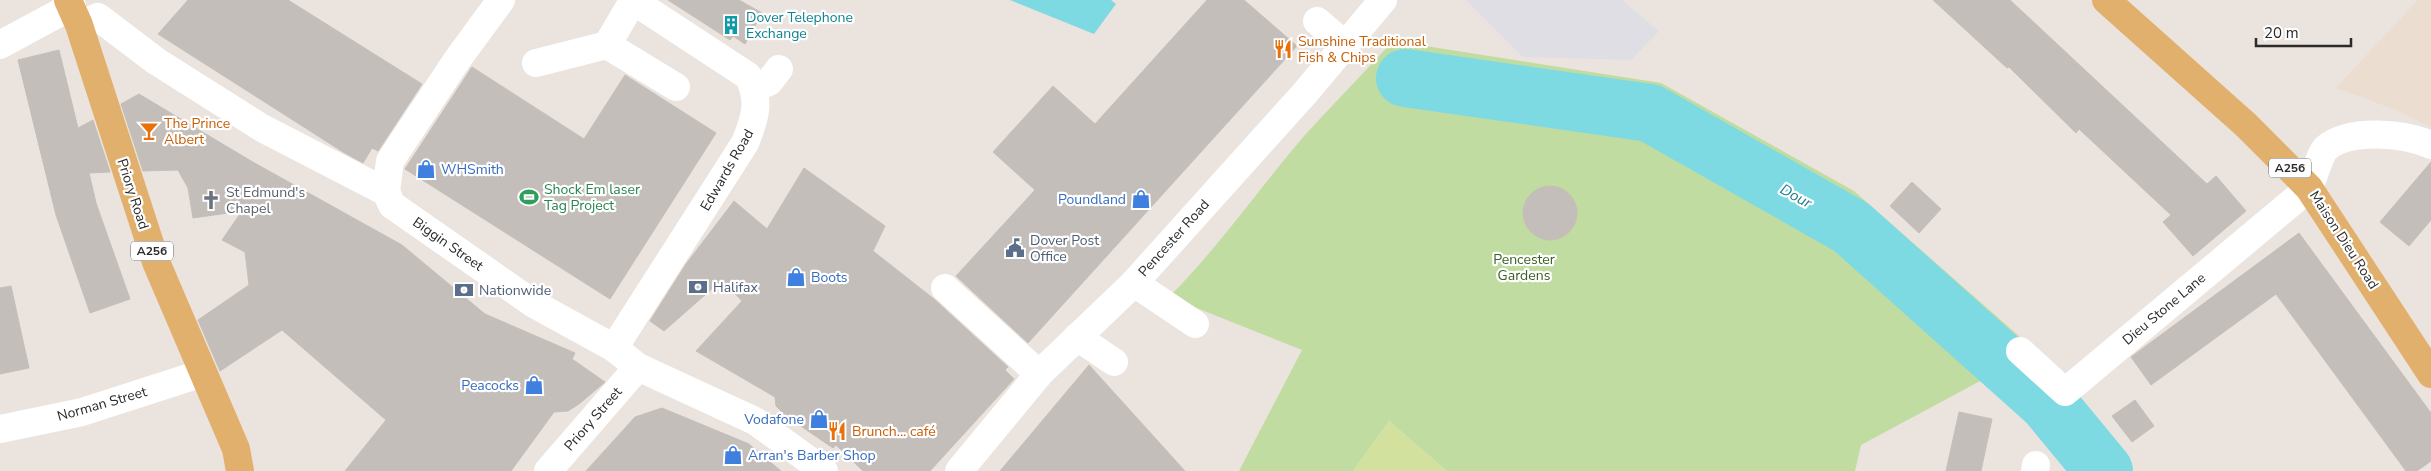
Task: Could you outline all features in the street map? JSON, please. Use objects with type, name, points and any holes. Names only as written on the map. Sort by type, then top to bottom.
[{"type":"main road","name":"Maison Dieu Road","points":[[2106,0],[2246,125],[2309,188],[2431,374]]},
{"type":"main road","name":"Priory Road","points":[[73,10],[156,262],[236,449],[240,471]]},
{"type":"street","points":[[386,192],[390,161],[457,60],[500,0]]},
{"type":"street","points":[[607,45],[633,0],[736,67],[748,76],[754,88],[769,82],[779,69]]},
{"type":"street","name":"Pencester Road","points":[[960,471],[1039,374],[1134,283],[1315,80],[1383,0]]},
{"type":"street","points":[[0,44],[73,10]]},
{"type":"street","name":"Biggin Street","points":[[73,10],[98,17],[156,61],[262,128],[386,192],[392,205],[534,304],[614,348],[638,367],[755,421],[824,471]]},
{"type":"street","points":[[1317,21],[1341,49]]},
{"type":"street","points":[[536,62],[607,45],[676,87]]},
{"type":"street","name":"Edwards Road","points":[[614,348],[745,143],[754,120],[756,105],[754,88]]},
{"type":"street","points":[[2309,188],[2324,149],[2344,138],[2389,134],[2431,145]]},
{"type":"street","name":"Dieu Stone Lane","points":[[2020,351],[2065,392],[2309,188]]},
{"type":"street","points":[[1134,283],[1195,324]]},
{"type":"street","points":[[945,288],[1039,374]]},
{"type":"street","points":[[1077,337],[1114,362]]},
{"type":"street","name":"Priory Street","points":[[548,471],[638,367]]},
{"type":"street","name":"Norman Street","points":[[0,429],[84,421],[203,373]]},
{"type":"shaded area","points":[[1466,0],[1622,0],[1659,31],[1631,60],[1523,57]]},
{"type":"shaded area","points":[[2418,0],[2431,0],[2431,127],[2391,108],[2336,88]]},
{"type":"green space","name":"Pencester Gardens","points":[[1393,41],[1661,83],[1854,191],[2036,351],[1861,445],[1855,471],[1447,471],[1389,421],[1353,471],[1239,471],[1302,350],[1169,297],[1222,238],[1304,136]]},
{"type":"green space","points":[[1389,421],[1447,471],[1353,471]]},
{"type":"water","points":[[1010,0],[1111,0],[1116,4],[1094,34]]},
{"type":"building","points":[[188,0],[288,0],[422,84],[378,151],[372,148],[363,163],[158,34]]},
{"type":"building","name":"Dover Telephone Exchange","points":[[668,0],[739,0],[762,13],[745,44],[733,36],[730,40]]},
{"type":"building","points":[[1207,0],[1244,0],[1297,46],[1028,343],[956,276],[1035,190],[993,152],[1053,86],[1095,124]]},
{"type":"building","points":[[1933,0],[2010,0],[2207,184],[2216,176],[2246,211],[2193,256],[2163,222],[2171,215],[2079,129],[2076,133],[2009,67],[2007,68]]},
{"type":"building","points":[[59,50],[78,128],[93,120],[110,172],[89,173],[96,203],[130,299],[90,313],[56,215],[18,60]]},
{"type":"building","points":[[472,67],[584,139],[625,75],[716,133],[610,299],[405,169]]},
{"type":"building","points":[[139,94],[251,161],[402,245],[485,314],[575,353],[572,359],[605,382],[568,411],[554,412],[511,471],[345,471],[386,420],[282,330],[220,371],[198,320],[249,285],[245,252],[222,240],[242,211],[193,218],[188,188],[178,170],[143,171],[121,104]]},
{"type":"building","points":[[2431,162],[2431,220],[2409,246],[2380,222]]},
{"type":"building","points":[[804,168],[885,226],[873,251],[934,299],[1008,367],[1005,370],[1014,379],[930,471],[863,471],[836,445],[833,448],[786,416],[776,406],[775,397],[696,351],[742,301],[722,280],[664,331],[650,321],[686,264],[734,201],[767,229]]},
{"type":"building","points":[[1912,182],[1941,209],[1919,233],[1890,206]]},
{"type":"building","points":[[1550,186],[1560,188],[1569,194],[1575,203],[1577,213],[1575,223],[1569,232],[1560,238],[1550,240],[1540,238],[1531,232],[1525,223],[1523,213],[1525,203],[1531,194],[1540,188]]},
{"type":"building","points":[[2299,233],[2431,413],[2431,461],[2417,471],[2406,471],[2276,294],[2151,385],[2131,357]]},
{"type":"building","points":[[11,286],[29,368],[0,374],[0,288]]},
{"type":"building","points":[[1089,365],[1185,471],[1000,471]]},
{"type":"building","points":[[2135,400],[2154,426],[2132,442],[2112,416]]},
{"type":"building","points":[[662,408],[749,444],[781,471],[586,471],[635,417]]},
{"type":"building","points":[[1959,412],[1992,419],[1981,471],[1946,471]]},
{"type":"waterway","name":"Dour","points":[[1405,78],[1650,113],[1851,227],[2047,402],[2104,471]]},
{"type":"place","name":"Dover Telephone Exchange","points":[[731,25]]},
{"type":"place","name":"Sunshine Traditional Fish & Chips","points":[[1283,49]]},
{"type":"place","name":"The Prince Albert","points":[[149,131]]},
{"type":"place","name":"WHSmith","points":[[426,169]]},
{"type":"place","name":"Shock Em laser Tag Project","points":[[529,197]]},
{"type":"place","name":"Poundland","points":[[1141,199]]},
{"type":"place","name":"St Edmund's Chapel","points":[[211,200]]},
{"type":"place","name":"Dover Post Office","points":[[1015,248]]},
{"type":"place","name":"Boots","points":[[796,277]]},
{"type":"place","name":"Halifax","points":[[698,287]]},
{"type":"place","name":"Nationwide","points":[[464,290]]},
{"type":"place","name":"Peacocks","points":[[534,385]]},
{"type":"place","name":"Vodafone","points":[[819,419]]},
{"type":"place","name":"Brunch... café","points":[[837,431]]},
{"type":"place","name":"Arran's Barber Shop","points":[[733,455]]}]
